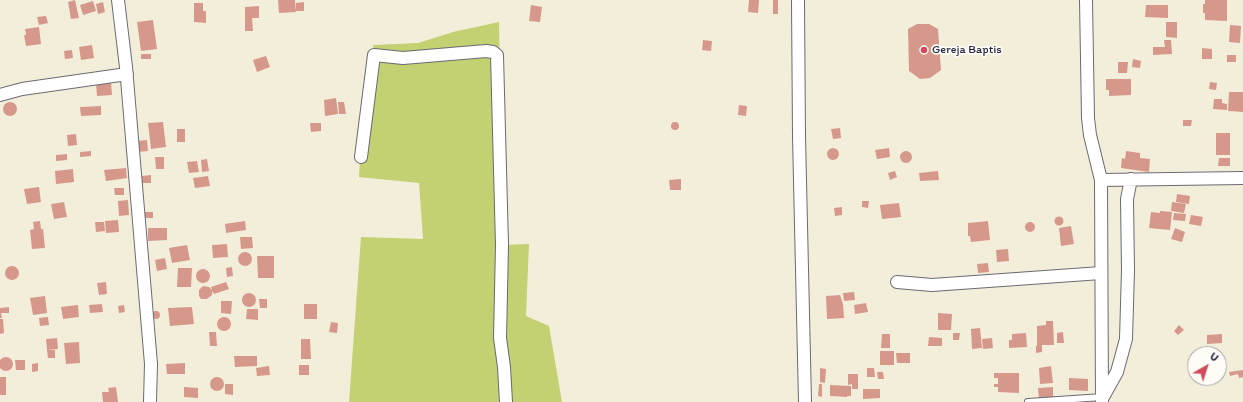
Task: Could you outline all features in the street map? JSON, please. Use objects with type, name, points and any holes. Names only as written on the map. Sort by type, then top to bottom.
[{"type":"street","points":[[118,0],[127,74],[151,364],[150,402]]},
{"type":"street","points":[[798,0],[799,136],[805,402]]},
{"type":"street","points":[[1086,0],[1088,118],[1090,135],[1101,180],[1102,400]]},
{"type":"street","points":[[361,157],[374,55],[403,58],[486,51],[493,52],[498,55],[502,245],[500,338],[504,367],[506,402]]},
{"type":"street","points":[[0,95],[22,89],[127,74]]},
{"type":"street","points":[[1101,180],[1243,178]]},
{"type":"street","points":[[1102,400],[1121,362],[1126,339],[1128,270],[1127,199],[1131,179]]},
{"type":"street","points":[[897,282],[932,285],[1101,273]]},
{"type":"lane","points":[[1028,402],[1102,400]]},
{"type":"green space","points":[[499,22],[503,245],[529,244],[526,316],[549,326],[562,402],[349,402],[361,237],[423,239],[419,183],[359,177],[360,158],[374,55],[373,45],[418,43],[453,32]]},
{"type":"building","points":[[75,0],[79,18],[71,19],[68,2]]},
{"type":"building","points":[[278,0],[295,0],[296,12],[279,13]]},
{"type":"building","points":[[749,0],[759,0],[758,13],[748,12]]},
{"type":"building","points":[[773,0],[778,0],[778,14],[773,14]]},
{"type":"building","points":[[1205,0],[1227,0],[1227,21],[1205,20],[1203,4],[1205,4]]},
{"type":"building","points":[[93,1],[96,11],[83,15],[80,5]]},
{"type":"building","points":[[103,2],[105,12],[98,14],[96,4]]},
{"type":"building","points":[[304,2],[304,11],[296,11],[296,3]]},
{"type":"building","points":[[194,3],[203,3],[203,11],[206,11],[206,23],[194,22]]},
{"type":"building","points":[[531,5],[542,7],[540,22],[529,21]]},
{"type":"building","points":[[1146,5],[1168,5],[1168,18],[1145,17]]},
{"type":"building","points":[[259,6],[259,18],[252,18],[253,31],[245,31],[245,7]]},
{"type":"building","points":[[46,16],[48,23],[39,25],[37,17]]},
{"type":"building","points":[[153,20],[157,49],[141,51],[137,22]]},
{"type":"building","points":[[1166,22],[1177,22],[1177,38],[1166,37]]},
{"type":"building","name":"Gereja Baptis","points":[[917,24],[929,24],[938,29],[941,70],[930,78],[920,79],[909,71],[908,29]]},
{"type":"building","points":[[1230,25],[1241,26],[1240,43],[1229,42]]},
{"type":"building","points":[[39,27],[41,44],[26,46],[24,35],[26,35],[25,29]]},
{"type":"building","points":[[703,40],[712,41],[711,51],[702,50]]},
{"type":"building","points":[[1164,40],[1171,40],[1172,54],[1153,55],[1153,47],[1165,47]]},
{"type":"building","points":[[92,45],[94,58],[81,60],[79,47]]},
{"type":"building","points":[[1202,48],[1212,49],[1212,59],[1202,59]]},
{"type":"building","points":[[72,50],[73,58],[65,59],[64,51]]},
{"type":"building","points":[[141,54],[151,54],[151,59],[141,59]]},
{"type":"building","points":[[1227,55],[1236,55],[1236,62],[1227,62]]},
{"type":"building","points":[[266,56],[270,67],[257,72],[253,60]]},
{"type":"building","points":[[1133,59],[1141,61],[1140,68],[1132,67]]},
{"type":"building","points":[[1118,62],[1128,62],[1127,73],[1118,73]]},
{"type":"building","points":[[1106,79],[1131,79],[1131,95],[1109,96],[1109,90],[1106,90]]},
{"type":"building","points":[[111,82],[112,95],[97,96],[96,83]]},
{"type":"building","points":[[1210,82],[1217,83],[1216,90],[1209,89]]},
{"type":"building","points":[[1229,92],[1243,92],[1243,112],[1228,111]]},
{"type":"building","points":[[336,98],[338,114],[325,116],[324,100]]},
{"type":"building","points":[[1214,99],[1222,99],[1222,103],[1227,104],[1227,110],[1213,109]]},
{"type":"building","points":[[10,102],[15,104],[17,109],[15,114],[10,116],[5,114],[3,109],[5,104]]},
{"type":"building","points":[[338,102],[344,102],[346,114],[339,114]]},
{"type":"building","points":[[739,105],[747,106],[746,116],[738,115]]},
{"type":"building","points":[[101,106],[101,115],[81,116],[80,107]]},
{"type":"building","points":[[1183,120],[1192,120],[1191,126],[1183,126]]},
{"type":"building","points":[[163,122],[166,147],[151,149],[148,123]]},
{"type":"building","points":[[673,122],[677,122],[679,126],[677,130],[673,130],[671,128],[671,124]]},
{"type":"building","points":[[310,123],[321,123],[321,131],[311,132]]},
{"type":"building","points":[[840,128],[841,138],[833,139],[831,129]]},
{"type":"building","points":[[177,129],[185,129],[185,142],[177,142]]},
{"type":"building","points":[[1216,133],[1230,133],[1230,155],[1216,155]]},
{"type":"building","points":[[76,134],[77,145],[68,146],[67,135]]},
{"type":"building","points":[[147,140],[148,151],[137,152],[136,141]]},
{"type":"building","points":[[833,148],[837,150],[839,154],[837,158],[833,160],[829,158],[827,154],[829,150]]},
{"type":"building","points":[[889,148],[890,157],[877,159],[875,150]]},
{"type":"building","points":[[91,151],[91,156],[80,157],[80,152]]},
{"type":"building","points":[[906,151],[910,153],[912,157],[910,161],[906,163],[902,161],[900,157],[902,153]]},
{"type":"building","points":[[1126,151],[1140,153],[1140,158],[1150,159],[1149,172],[1121,168],[1122,158],[1125,159]]},
{"type":"building","points":[[67,154],[67,160],[56,161],[56,155]]},
{"type":"building","points":[[155,157],[164,157],[164,169],[156,169]]},
{"type":"building","points":[[1219,158],[1230,158],[1230,166],[1218,166]]},
{"type":"building","points":[[207,159],[209,171],[202,172],[201,160]]},
{"type":"building","points":[[197,161],[199,172],[189,173],[187,162]]},
{"type":"building","points":[[126,168],[127,178],[106,181],[104,170]]},
{"type":"building","points":[[73,169],[74,182],[56,184],[55,171]]},
{"type":"building","points":[[895,171],[897,177],[890,180],[888,173]]},
{"type":"building","points":[[938,171],[939,180],[920,181],[919,173]]},
{"type":"building","points":[[151,175],[151,183],[142,183],[142,176]]},
{"type":"building","points":[[208,176],[210,186],[195,188],[193,178]]},
{"type":"building","points":[[681,179],[681,190],[670,190],[669,180]]},
{"type":"building","points":[[39,187],[41,202],[27,204],[24,189]]},
{"type":"building","points":[[114,188],[124,188],[124,195],[115,195]]},
{"type":"building","points":[[1177,194],[1190,196],[1189,204],[1176,202]]},
{"type":"building","points":[[128,200],[129,215],[119,216],[118,201]]},
{"type":"building","points":[[862,201],[869,201],[868,208],[862,207]]},
{"type":"building","points":[[64,202],[67,217],[54,219],[51,204]]},
{"type":"building","points":[[1172,202],[1186,204],[1184,213],[1171,211]]},
{"type":"building","points":[[899,203],[901,217],[882,219],[880,205]]},
{"type":"building","points":[[842,207],[842,215],[835,216],[834,208]]},
{"type":"building","points":[[1160,211],[1172,212],[1170,230],[1149,228],[1151,212],[1160,213]]},
{"type":"building","points":[[142,212],[153,212],[153,218],[142,218]]},
{"type":"building","points":[[1174,213],[1186,214],[1185,221],[1173,220]]},
{"type":"building","points":[[1191,215],[1203,217],[1201,226],[1189,224]]},
{"type":"building","points":[[1059,216],[1064,221],[1059,226],[1054,221]]},
{"type":"building","points":[[118,220],[119,232],[106,233],[105,221]]},
{"type":"building","points":[[40,221],[41,229],[43,229],[45,248],[32,249],[30,230],[34,229],[33,222]]},
{"type":"building","points":[[245,221],[246,230],[226,233],[225,224]]},
{"type":"building","points":[[988,221],[990,240],[971,242],[970,236],[968,236],[968,223]]},
{"type":"building","points":[[95,222],[104,222],[105,231],[96,232]]},
{"type":"building","points":[[1028,222],[1032,222],[1034,223],[1034,231],[1028,232],[1025,229],[1025,225]]},
{"type":"building","points":[[1071,226],[1074,244],[1061,246],[1059,228]]},
{"type":"building","points":[[148,228],[167,228],[167,240],[148,241]]},
{"type":"building","points":[[1175,228],[1185,232],[1182,242],[1171,239]]},
{"type":"building","points":[[240,237],[252,237],[253,248],[241,249]]},
{"type":"building","points":[[227,244],[228,257],[213,258],[212,245]]},
{"type":"building","points":[[187,245],[190,260],[172,263],[169,248]]},
{"type":"building","points":[[1008,249],[1009,261],[997,262],[996,250]]},
{"type":"building","points":[[245,252],[250,254],[252,259],[250,264],[245,266],[240,264],[238,259],[240,254]]},
{"type":"building","points":[[257,256],[274,256],[274,278],[258,278]]},
{"type":"building","points":[[165,258],[167,269],[157,271],[155,260]]},
{"type":"building","points":[[988,263],[989,272],[978,273],[977,264]]},
{"type":"building","points":[[12,266],[17,268],[19,273],[17,278],[12,280],[7,278],[5,273],[7,268]]},
{"type":"building","points":[[232,267],[233,276],[227,277],[226,268]]},
{"type":"building","points":[[178,268],[192,268],[191,287],[177,287]]},
{"type":"building","points":[[203,269],[208,271],[210,276],[208,281],[203,283],[198,281],[196,276],[198,271]]},
{"type":"building","points":[[106,282],[107,294],[99,295],[97,283]]},
{"type":"building","points":[[226,282],[229,289],[214,294],[212,291],[212,295],[207,299],[201,299],[199,296],[199,290],[203,286],[209,287],[212,290],[211,287]]},
{"type":"building","points":[[854,292],[855,300],[844,301],[843,293]]},
{"type":"building","points":[[249,293],[254,295],[256,300],[254,305],[249,307],[244,305],[242,300],[244,295]]},
{"type":"building","points":[[840,295],[843,304],[844,318],[827,319],[826,296]]},
{"type":"building","points":[[45,296],[47,313],[33,315],[30,298]]},
{"type":"building","points":[[259,299],[267,299],[267,308],[260,308]]},
{"type":"building","points":[[221,301],[232,301],[231,314],[221,313]]},
{"type":"building","points":[[866,303],[868,312],[855,314],[854,305]]},
{"type":"building","points":[[102,304],[103,312],[90,313],[89,305]]},
{"type":"building","points":[[304,304],[317,304],[317,319],[304,319]]},
{"type":"building","points":[[78,305],[79,317],[63,319],[61,307]]},
{"type":"building","points":[[124,305],[125,312],[119,313],[118,306]]},
{"type":"building","points":[[9,307],[9,313],[1,313],[2,318],[0,318],[0,308]]},
{"type":"building","points":[[192,307],[194,324],[170,326],[168,308]]},
{"type":"building","points":[[247,309],[258,309],[258,320],[246,319]]},
{"type":"building","points":[[154,311],[158,311],[160,315],[158,319],[154,319],[152,317],[152,313]]},
{"type":"building","points":[[938,313],[952,314],[951,330],[938,330]]},
{"type":"building","points":[[48,317],[49,325],[40,326],[39,318]]},
{"type":"building","points":[[224,317],[229,319],[231,324],[229,329],[224,331],[219,329],[217,324],[219,319]]},
{"type":"building","points":[[0,319],[3,319],[4,333],[0,334]]},
{"type":"building","points":[[1046,321],[1053,321],[1054,345],[1042,345],[1042,352],[1036,353],[1037,326],[1046,325]]},
{"type":"building","points":[[331,322],[338,323],[337,333],[329,332]]},
{"type":"building","points":[[1179,325],[1184,330],[1178,335],[1174,331]]},
{"type":"building","points":[[980,328],[982,348],[972,349],[971,329]]},
{"type":"building","points":[[209,332],[216,332],[217,346],[210,346]]},
{"type":"building","points":[[1063,332],[1064,343],[1057,343],[1057,333]]},
{"type":"building","points":[[953,333],[960,333],[959,340],[953,340]]},
{"type":"building","points":[[1026,333],[1027,347],[1009,348],[1009,340],[1012,340],[1012,334]]},
{"type":"building","points":[[882,334],[890,334],[890,348],[881,348]]},
{"type":"building","points":[[1222,334],[1222,343],[1207,344],[1207,335]]},
{"type":"building","points":[[929,337],[942,338],[942,346],[928,346]]},
{"type":"building","points":[[57,338],[58,349],[47,350],[46,339]]},
{"type":"building","points":[[992,338],[993,348],[983,349],[982,339]]},
{"type":"building","points":[[301,339],[310,339],[311,359],[301,359]]},
{"type":"building","points":[[79,342],[80,363],[66,364],[64,343]]},
{"type":"building","points":[[47,350],[55,350],[55,358],[48,358]]},
{"type":"building","points":[[880,351],[894,351],[894,365],[880,365]]},
{"type":"building","points":[[896,353],[910,353],[910,363],[897,363]]},
{"type":"building","points":[[234,356],[257,356],[257,366],[235,367]]},
{"type":"building","points":[[6,357],[11,359],[13,364],[11,369],[6,371],[1,369],[-1,364],[1,359]]},
{"type":"building","points":[[15,360],[25,360],[25,370],[16,370]]},
{"type":"building","points":[[38,363],[38,371],[32,372],[32,364]]},
{"type":"building","points":[[185,363],[185,374],[167,374],[166,364]]},
{"type":"building","points":[[299,365],[309,365],[309,375],[299,375]]},
{"type":"building","points":[[269,366],[270,375],[257,376],[256,368]]},
{"type":"building","points":[[1051,366],[1053,383],[1040,384],[1039,368]]},
{"type":"building","points":[[820,368],[826,369],[825,383],[820,382]]},
{"type":"building","points":[[867,368],[874,368],[875,377],[867,377]]},
{"type":"building","points":[[1243,370],[1243,377],[1239,378],[1238,374],[1230,376],[1229,372]]},
{"type":"building","points":[[877,372],[883,372],[884,379],[878,379]]},
{"type":"building","points":[[994,373],[1019,373],[1019,393],[998,392],[998,387],[994,387],[994,384],[998,384],[998,378],[994,378]]},
{"type":"building","points":[[848,374],[858,374],[858,389],[852,389],[852,384],[848,385]]},
{"type":"building","points":[[0,377],[6,377],[6,395],[0,395]]},
{"type":"building","points":[[217,377],[222,379],[224,384],[222,389],[217,391],[212,389],[210,384],[212,379]]},
{"type":"building","points":[[1069,378],[1088,379],[1088,391],[1069,390]]},
{"type":"building","points":[[225,384],[233,384],[233,395],[225,394]]},
{"type":"building","points":[[819,384],[822,384],[822,397],[818,396]]},
{"type":"building","points":[[830,385],[851,386],[851,396],[830,396]]},
{"type":"building","points":[[116,387],[118,402],[103,402],[102,392],[109,392],[108,388]]},
{"type":"building","points":[[184,387],[198,388],[198,398],[184,397]]},
{"type":"building","points":[[1053,387],[1053,398],[1039,399],[1038,388]]},
{"type":"building","points":[[863,389],[880,389],[880,398],[863,399]]},
{"type":"place","name":"Gereja Baptis","points":[[924,50]]}]
